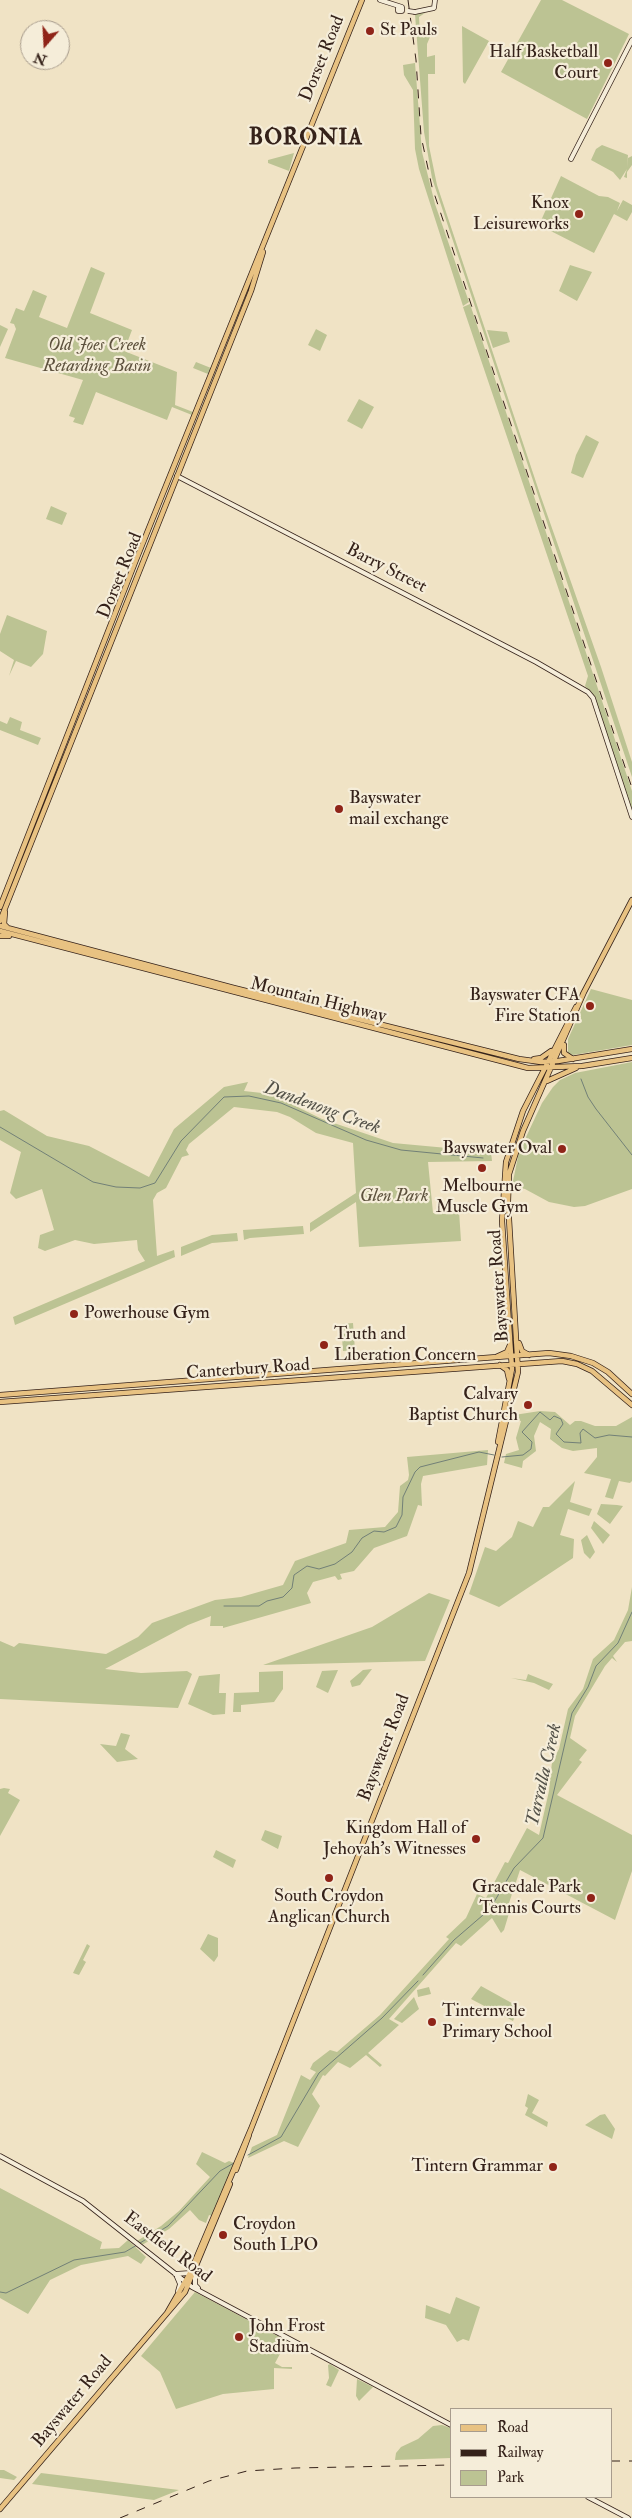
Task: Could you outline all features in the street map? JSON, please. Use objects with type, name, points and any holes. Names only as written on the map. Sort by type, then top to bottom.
[{"type":"main road","name":"Dorset Road","points":[[38,816],[51,776],[68,739],[236,321],[362,0]]},
{"type":"main road","points":[[380,0],[400,9],[415,12],[434,7],[436,0]]},
{"type":"main road","points":[[571,159],[632,40]]},
{"type":"main road","name":"Barry Street","points":[[174,475],[536,662],[581,688],[592,698],[632,817]]},
{"type":"main road","name":"Dorset Road","points":[[0,921],[2,908],[38,816],[57,774],[68,739]]},
{"type":"main road","points":[[51,776],[57,774]]},
{"type":"main road","points":[[584,992],[632,900]]},
{"type":"main road","points":[[2,908],[4,924],[9,929]]},
{"type":"main road","name":"Mountain Highway","points":[[0,926],[198,984],[321,1013]]},
{"type":"main road","name":"Mountain Highway","points":[[0,931],[190,976],[528,1068],[544,1069],[582,1066],[632,1058]]},
{"type":"main road","points":[[0,936],[15,936]]},
{"type":"main road","points":[[190,976],[197,980],[198,984]]},
{"type":"main road","name":"Bayswater Road","points":[[509,1163],[584,992]]},
{"type":"main road","name":"Bayswater Road","points":[[0,2509],[185,2292],[464,1586],[497,1455],[512,1365],[502,1204],[516,1128],[552,1051],[584,992]]},
{"type":"main road","name":"Mountain Highway","points":[[394,1032],[519,1059],[547,1062],[632,1050]]},
{"type":"main road","points":[[565,1038],[564,1053],[573,1059]]},
{"type":"main road","points":[[480,1050],[497,1057],[498,1060]]},
{"type":"main road","points":[[519,1059],[541,1058],[552,1051]]},
{"type":"main road","points":[[616,1052],[617,1060]]},
{"type":"main road","points":[[505,1062],[510,1056]]},
{"type":"main road","points":[[545,1083],[555,1076],[582,1066]]},
{"type":"main road","points":[[528,1068],[537,1073],[538,1082]]},
{"type":"main road","points":[[516,1128],[523,1131]]},
{"type":"main road","name":"Bayswater Road","points":[[501,1429],[518,1372],[507,1174]]},
{"type":"main road","points":[[503,1240],[510,1240]]},
{"type":"main road","points":[[504,1258],[511,1257]]},
{"type":"main road","points":[[517,1332],[521,1349],[530,1355]]},
{"type":"main road","points":[[492,1358],[507,1352],[510,1342]]},
{"type":"main road","name":"Canterbury Road","points":[[0,1395],[564,1354],[597,1365],[632,1394]]},
{"type":"main road","points":[[443,1362],[445,1369]]},
{"type":"main road","points":[[518,1372],[526,1367],[543,1362]]},
{"type":"main road","name":"Canterbury Road","points":[[0,1402],[500,1365],[572,1362],[592,1370],[632,1406]]},
{"type":"main road","points":[[500,1365],[508,1372],[509,1385]]},
{"type":"main road","points":[[592,1370],[597,1365]]},
{"type":"main road","points":[[291,1380],[292,1374]]},
{"type":"main road","points":[[120,1386],[122,1393]]},
{"type":"main road","points":[[18,1394],[18,1401]]},
{"type":"main road","name":"Eastfield Road","points":[[1,2157],[83,2201],[187,2284],[450,2424]]},
{"type":"main road","points":[[177,2296],[180,2284],[176,2275],[193,2272],[195,2285],[202,2292]]},
{"type":"main road","name":"Bayswater Road","points":[[167,2313],[187,2284]]},
{"type":"main road","points":[[185,2292],[202,2292]]},
{"type":"main road","points":[[590,2498],[628,2518]]},
{"type":"green space","points":[[541,0],[562,0],[629,34],[587,119],[501,72]]},
{"type":"green space","points":[[425,13],[419,17],[420,35],[430,37],[427,44],[427,57],[435,55],[435,74],[428,74],[429,146],[437,185],[541,497],[601,667],[632,762],[632,777],[432,178],[424,132],[415,14]]},
{"type":"green space","points":[[462,26],[489,41],[465,84],[463,82]]},
{"type":"green space","points":[[415,63],[422,152],[435,204],[469,302],[463,306],[419,169],[415,149],[413,90],[404,75],[403,65]]},
{"type":"green space","points":[[602,145],[628,155],[627,168],[628,158],[632,156],[632,165],[627,172],[627,178],[624,177],[627,169],[620,180],[613,172],[591,160],[596,149]]},
{"type":"green space","points":[[294,153],[289,171],[268,163],[268,160]]},
{"type":"green space","name":"Knox Leisureworks","points":[[561,176],[599,196],[608,197],[620,203],[617,211],[623,200],[632,205],[632,212],[627,221],[614,214],[594,253],[539,225]]},
{"type":"green space","points":[[570,265],[592,272],[577,301],[559,291]]},
{"type":"green space","name":"Old Joes Creek Retarding Basin","points":[[91,267],[105,273],[90,313],[132,330],[124,351],[177,372],[175,405],[193,412],[192,415],[172,407],[167,420],[96,392],[83,425],[73,422],[75,418],[69,416],[83,380],[5,358],[16,329],[14,324],[10,323],[16,308],[24,311],[33,290],[47,296],[39,317],[67,328]]},
{"type":"green space","points":[[470,304],[632,791],[632,810],[594,696],[585,686],[588,676],[463,307]]},
{"type":"green space","points":[[0,325],[8,329],[0,347]]},
{"type":"green space","points":[[316,329],[327,335],[320,351],[308,345]]},
{"type":"green space","points":[[487,330],[507,332],[510,342],[493,348]]},
{"type":"green space","points":[[196,362],[211,368],[208,374],[193,368]]},
{"type":"green space","points":[[359,399],[374,407],[362,429],[347,421]]},
{"type":"green space","points":[[586,435],[599,442],[583,478],[571,473],[576,455]]},
{"type":"green space","points":[[51,506],[67,513],[62,525],[46,519]]},
{"type":"green space","points":[[7,615],[47,631],[43,654],[31,667],[16,661],[9,676],[14,660],[0,651],[0,634]]},
{"type":"green space","points":[[10,717],[22,722],[20,730],[41,738],[38,745],[0,730],[0,721],[7,724]]},
{"type":"green space","points":[[591,989],[632,1000],[632,1045],[573,1055],[568,1054],[568,1039]]},
{"type":"green space","points":[[632,1062],[632,1189],[585,1206],[574,1207],[549,1202],[525,1189],[512,1186],[519,1152],[542,1103],[553,1087],[560,1080],[575,1073]]},
{"type":"green space","name":"Glen Park","points":[[248,1082],[244,1091],[271,1094],[322,1119],[393,1143],[491,1152],[492,1161],[428,1162],[433,1213],[459,1211],[461,1241],[359,1247],[356,1202],[310,1232],[310,1223],[356,1193],[353,1143],[316,1133],[290,1117],[277,1112],[234,1107],[189,1144],[186,1150],[189,1155],[182,1157],[166,1188],[157,1193],[153,1200],[157,1256],[174,1250],[175,1257],[15,1325],[13,1317],[145,1261],[138,1250],[137,1240],[94,1244],[75,1240],[45,1251],[38,1248],[40,1235],[54,1230],[42,1189],[16,1199],[10,1193],[21,1152],[0,1140],[0,1111],[4,1110],[47,1136],[89,1146],[149,1177],[174,1129],[224,1087]]},
{"type":"green space","points":[[303,1226],[304,1234],[244,1240],[243,1230]]},
{"type":"green space","points":[[237,1233],[238,1241],[212,1243],[181,1256],[181,1247],[212,1235]]},
{"type":"green space","points":[[353,1323],[355,1350],[343,1351],[341,1324]]},
{"type":"green space","points":[[540,1411],[555,1412],[570,1425],[575,1421],[581,1421],[595,1426],[616,1426],[632,1417],[632,1481],[630,1483],[619,1481],[613,1499],[605,1497],[611,1479],[584,1473],[597,1457],[597,1448],[573,1451],[562,1448],[550,1439],[551,1429],[540,1422],[534,1436],[536,1451],[523,1461],[522,1468],[504,1463],[506,1454],[519,1450],[516,1438],[521,1421],[513,1419],[514,1415]]},
{"type":"green space","points":[[488,1450],[487,1465],[423,1476],[421,1484],[422,1506],[418,1505],[407,1536],[374,1548],[354,1571],[340,1574],[342,1579],[338,1580],[335,1576],[313,1582],[307,1593],[311,1603],[223,1628],[223,1626],[210,1626],[211,1616],[188,1625],[105,1669],[141,1673],[187,1671],[192,1674],[178,1708],[0,1699],[0,1641],[14,1647],[19,1643],[106,1654],[138,1637],[152,1623],[215,1600],[241,1597],[283,1585],[295,1561],[346,1543],[349,1530],[385,1527],[398,1512],[400,1486],[408,1480],[409,1475],[407,1457]]},
{"type":"green space","points":[[575,1481],[570,1502],[592,1509],[589,1516],[568,1509],[560,1535],[574,1539],[573,1558],[499,1607],[469,1594],[485,1547],[496,1551],[512,1537],[518,1521],[533,1527],[543,1507],[549,1507]]},
{"type":"green space","points":[[601,1504],[623,1506],[610,1524],[597,1514]]},
{"type":"green space","points":[[594,1521],[610,1535],[603,1544],[591,1528]]},
{"type":"green space","points":[[587,1535],[595,1552],[590,1559],[584,1553],[581,1540]]},
{"type":"green space","points":[[632,1587],[632,1641],[625,1642],[613,1656],[617,1662],[612,1658],[605,1666],[575,1716],[570,1738],[587,1750],[579,1760],[582,1762],[557,1795],[632,1835],[632,1871],[615,1920],[520,1870],[508,1906],[510,1910],[504,1930],[501,1933],[492,1918],[461,1946],[456,1943],[389,2019],[399,2025],[368,2053],[382,2065],[380,2067],[366,2055],[350,2068],[338,2062],[325,2076],[323,2075],[312,2094],[320,2106],[298,2147],[284,2141],[248,2158],[252,2147],[277,2135],[301,2075],[310,2080],[316,2072],[310,2069],[313,2063],[330,2050],[337,2052],[380,2015],[449,1939],[446,1937],[466,1918],[477,1894],[486,1898],[505,1862],[508,1863],[527,1828],[539,1835],[549,1791],[552,1762],[559,1749],[568,1709],[583,1689],[593,1659],[614,1640],[628,1610]]},
{"type":"green space","points":[[429,1593],[450,1600],[425,1661],[263,1665],[372,1627]]},
{"type":"green space","points":[[372,1669],[360,1685],[352,1687],[350,1681],[363,1670]]},
{"type":"green space","points":[[338,1670],[328,1693],[316,1687],[322,1671]]},
{"type":"green space","points":[[283,1671],[283,1689],[274,1702],[241,1705],[241,1712],[233,1712],[234,1693],[259,1692],[259,1672]]},
{"type":"green space","points":[[220,1674],[219,1693],[226,1693],[225,1714],[213,1715],[188,1704],[199,1676]]},
{"type":"green space","points":[[528,1674],[553,1684],[549,1690],[534,1683],[511,1678],[526,1680]]},
{"type":"green space","points":[[121,1733],[130,1735],[125,1749],[138,1759],[117,1762],[100,1744],[116,1746]]},
{"type":"green space","points":[[0,1789],[10,1789],[8,1793],[20,1800],[0,1836]]},
{"type":"green space","points":[[265,1830],[282,1836],[278,1849],[261,1840]]},
{"type":"green space","points":[[216,1850],[236,1860],[233,1868],[213,1857]]},
{"type":"green space","points":[[208,1934],[218,1938],[218,1956],[214,1962],[200,1949]]},
{"type":"green space","points":[[87,1944],[90,1946],[83,1960],[86,1962],[79,1975],[73,1973]]},
{"type":"green space","points":[[481,1986],[519,2007],[513,2021],[471,1999]]},
{"type":"green space","points":[[429,1987],[431,1994],[418,1997],[417,1990]]},
{"type":"green space","points":[[414,1997],[419,2009],[402,2023],[394,2019]]},
{"type":"green space","points":[[528,2094],[539,2100],[532,2113],[548,2122],[547,2127],[525,2115],[528,2108],[525,2106]]},
{"type":"green space","points":[[605,2114],[615,2129],[612,2139],[585,2125],[600,2115]]},
{"type":"green space","points":[[202,2152],[225,2163],[229,2161],[234,2163],[212,2216],[209,2215],[206,2223],[199,2220],[190,2210],[169,2229],[142,2245],[137,2241],[161,2226],[179,2211],[210,2177],[196,2164]]},
{"type":"green space","points":[[0,2188],[102,2242],[100,2249],[119,2248],[128,2240],[146,2257],[141,2264],[128,2256],[81,2265],[50,2280],[28,2314],[0,2298]]},
{"type":"green space","points":[[195,2292],[287,2341],[275,2363],[282,2367],[292,2367],[292,2369],[274,2368],[274,2389],[223,2394],[176,2409],[160,2372],[141,2356]]},
{"type":"green space","points":[[456,2297],[480,2307],[469,2341],[463,2339],[457,2342],[446,2325],[425,2318],[426,2305],[450,2314]]},
{"type":"green space","points":[[330,2364],[339,2370],[331,2387],[326,2385],[329,2378],[328,2365]]},
{"type":"green space","points":[[357,2379],[373,2387],[359,2401],[356,2396]]},
{"type":"green space","points":[[442,2425],[450,2428],[450,2458],[395,2460],[396,2453],[401,2447],[418,2439],[433,2426]]},
{"type":"green space","points":[[0,2470],[4,2470],[17,2477],[14,2480],[0,2478]]},
{"type":"green space","points":[[41,2473],[179,2490],[154,2500],[32,2484]]},
{"type":"waterway","points":[[581,1079],[588,1097],[596,1109],[632,1155]]},
{"type":"waterway","name":"Dandenong Creek","points":[[0,1127],[93,1182],[116,1187],[140,1188],[155,1183],[181,1141],[224,1097],[249,1096],[281,1103],[366,1140],[401,1150],[483,1158]]},
{"type":"waterway","points":[[502,1457],[523,1455],[531,1449],[532,1442],[522,1432],[540,1412],[550,1420],[554,1416],[561,1419],[563,1424],[556,1434],[564,1442],[581,1443],[580,1433],[583,1429],[595,1438],[609,1435],[632,1437]]},
{"type":"waterway","points":[[224,1606],[259,1606],[267,1601],[283,1597],[292,1588],[294,1575],[307,1566],[319,1569],[335,1564],[352,1552],[362,1538],[374,1531],[384,1532],[396,1527],[402,1515],[403,1497],[415,1472],[420,1467],[479,1452],[494,1455]]},
{"type":"waterway","name":"Tarralla Creek","points":[[423,1975],[454,1940],[490,1909],[514,1868],[543,1838],[572,1713],[588,1687],[596,1666],[618,1643],[632,1612]]},
{"type":"waterway","name":"Tarralla Creek","points":[[248,2155],[281,2137],[319,2073],[382,2018],[418,1981]]},
{"type":"waterway","name":"Tarralla Creek","points":[[140,2243],[168,2226],[220,2171],[234,2163]]},
{"type":"waterway","name":"Tarralla Creek","points":[[0,2292],[6,2293],[74,2260],[125,2252],[137,2245]]},
{"type":"railway","points":[[408,0],[416,60],[421,136],[432,187],[632,788]]},
{"type":"railway","points":[[612,2461],[632,2461]]},
{"type":"railway","points":[[120,2518],[209,2481],[247,2471],[295,2468],[450,2465]]},
{"type":"place","name":"St Pauls","points":[[370,31]]},
{"type":"place","name":"Half Basketball Court","points":[[608,63]]},
{"type":"place","name":"Knox Leisureworks","points":[[579,214]]},
{"type":"place","name":"Bayswater mail exchange","points":[[339,809]]},
{"type":"place","name":"Bayswater CFA Fire Station","points":[[590,1006]]},
{"type":"place","name":"Bayswater Oval","points":[[562,1149]]},
{"type":"place","name":"Melbourne Muscle Gym","points":[[482,1168]]},
{"type":"place","name":"Powerhouse Gym","points":[[74,1314]]},
{"type":"place","name":"Truth and Liberation Concern","points":[[324,1345]]},
{"type":"place","name":"Calvary Baptist Church","points":[[528,1405]]},
{"type":"place","name":"Kingdom Hall of Jehovah's Witnesses","points":[[476,1839]]},
{"type":"place","name":"South Croydon Anglican Church","points":[[329,1878]]},
{"type":"place","name":"Gracedale Park Tennis Courts","points":[[591,1898]]},
{"type":"place","name":"Tinternvale Primary School","points":[[432,2022]]},
{"type":"place","name":"Tintern Grammar","points":[[553,2167]]},
{"type":"place","name":"Croydon South LPO","points":[[223,2235]]},
{"type":"place","name":"John Frost Stadium","points":[[239,2337]]},
{"type":"district","name":"BORONIA","points":[[306,139]]}]
